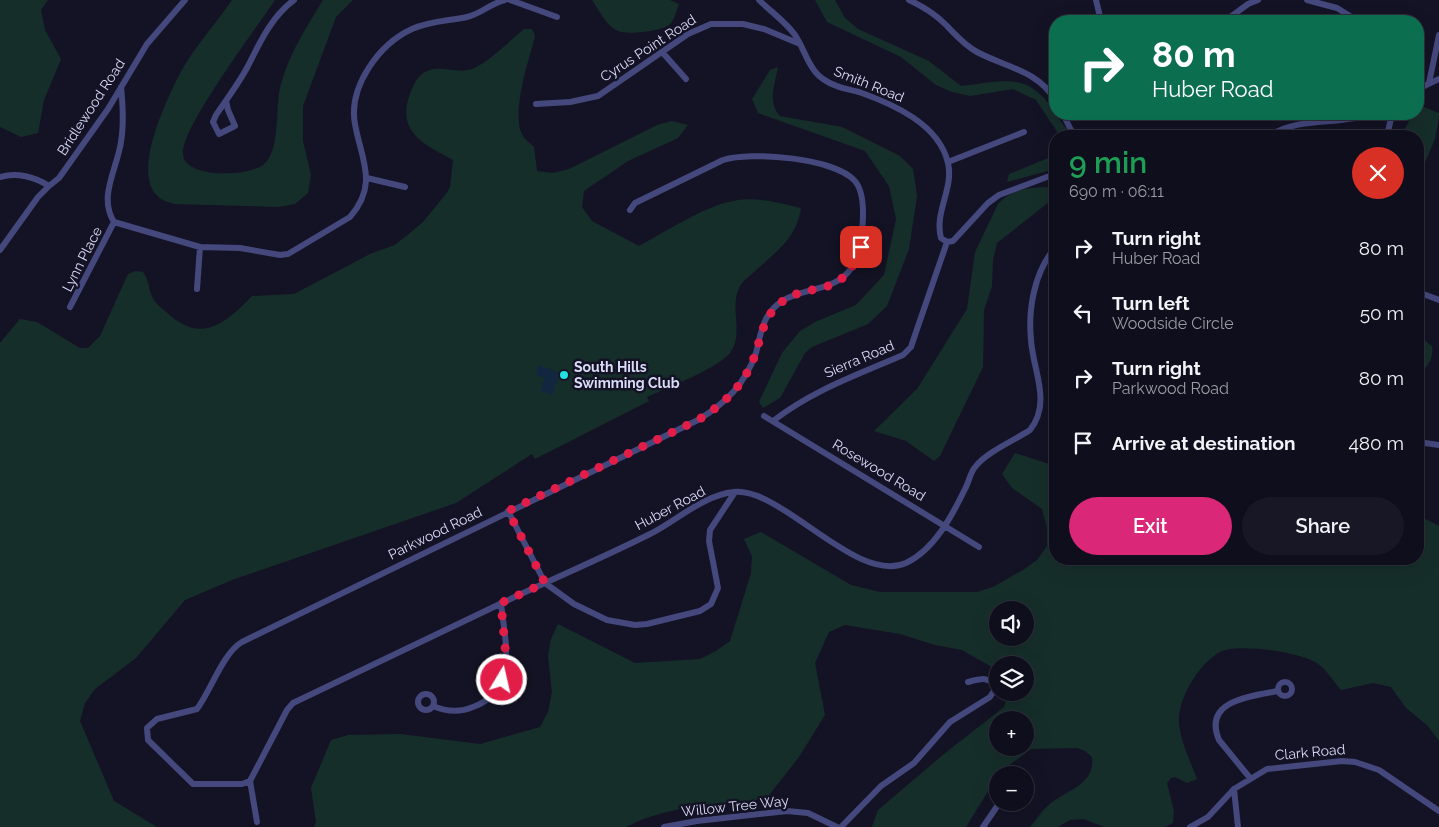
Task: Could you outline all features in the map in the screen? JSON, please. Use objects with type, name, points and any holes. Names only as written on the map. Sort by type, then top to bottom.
[{"type":"street","name":"Bridlewood Road","points":[[0,250],[38,197],[59,178],[121,87],[147,44],[185,0]]},
{"type":"street","points":[[226,101],[235,126],[219,134],[214,122],[226,101],[270,26],[284,8],[294,0]]},
{"type":"street","points":[[121,87],[123,111],[121,143],[107,199],[109,214],[114,222],[200,246],[240,248],[288,254],[350,217],[358,208],[367,178],[366,161],[354,123],[355,100],[359,87],[370,66],[390,44],[412,29],[433,21],[468,17],[481,12],[495,2],[505,0]]},
{"type":"street","points":[[510,0],[558,17]]},
{"type":"street","name":"Smith Road","points":[[759,0],[793,32],[814,70],[822,79],[833,85],[894,106],[912,117],[939,145],[948,162]]},
{"type":"street","points":[[909,0],[943,22],[962,42],[977,52],[1029,75],[1049,94]]},
{"type":"street","points":[[1096,0],[1100,15]]},
{"type":"street","points":[[1232,15],[1248,4],[1258,0]]},
{"type":"street","points":[[1307,0],[1337,8],[1348,15]]},
{"type":"street","name":"Cyrus Point Road","points":[[536,104],[570,102],[598,96],[688,34],[712,24],[743,24],[764,29],[800,44]]},
{"type":"street","points":[[1424,83],[1439,35]]},
{"type":"street","points":[[662,52],[686,79]]},
{"type":"street","points":[[1424,86],[1439,78]]},
{"type":"street","points":[[1278,130],[1299,123],[1347,120]]},
{"type":"street","points":[[1024,132],[948,162],[950,176],[939,216],[938,228],[941,238],[947,242],[953,241],[988,203],[999,195],[1049,176]]},
{"type":"street","name":"Parkwood Road","points":[[250,781],[242,784],[193,784],[148,740],[147,728],[157,719],[197,709],[236,646],[508,511],[690,424],[719,408],[746,377],[767,317],[790,296],[808,289],[829,286],[841,279],[852,268],[861,247],[863,234],[859,188],[855,180],[846,173],[819,163],[790,158],[754,155],[735,156],[635,203],[630,210]]},
{"type":"street","points":[[0,177],[7,175],[26,177],[49,186]]},
{"type":"street","points":[[367,178],[405,187]]},
{"type":"street","name":"Lynn Place","points":[[70,308],[114,222]]},
{"type":"street","name":"Sierra Road","points":[[773,421],[795,404],[823,388],[903,355],[911,347],[947,242]]},
{"type":"street","points":[[197,289],[200,246]]},
{"type":"street","name":"Huber Road","points":[[250,781],[287,710],[293,703],[650,534],[710,499],[735,492],[759,496],[824,539],[868,560],[888,566],[904,564],[919,555],[935,539],[945,525],[966,488],[975,466],[1030,430],[1038,417],[1041,395],[1031,341],[1030,316],[1039,275],[1049,258]]},
{"type":"street","points":[[1424,294],[1439,300]]},
{"type":"street","name":"Rosewood Road","points":[[764,416],[979,547]]},
{"type":"street","points":[[1424,443],[1439,445]]},
{"type":"street","points":[[508,511],[545,583],[574,604],[607,620],[635,625],[647,624],[700,611],[711,604],[718,588],[710,541],[710,530],[735,492]]},
{"type":"street","points":[[433,706],[446,712],[465,710],[484,703],[497,691],[502,680],[506,658],[501,603]]},
{"type":"street","points":[[842,827],[881,786],[914,763],[950,722],[990,697],[996,689],[994,683],[989,680],[981,679],[968,682]]},
{"type":"street","points":[[1250,778],[1219,740],[1216,726],[1218,718],[1222,709],[1229,703],[1278,691]]},
{"type":"street","name":"Clark Road","points":[[1190,827],[1208,817],[1234,789],[1250,778],[1267,769],[1280,766],[1355,762],[1379,770],[1439,811]]},
{"type":"street","points":[[250,781],[257,822]]},
{"type":"street","points":[[1234,789],[1238,827]]},
{"type":"street","name":"Willow Tree Way","points":[[664,827],[697,821],[788,811],[808,813],[836,827]]},
{"type":"street","points":[[983,827],[994,811]]},
{"type":"green space","points":[[0,0],[48,0],[41,10],[45,30],[61,59],[44,100],[38,133],[21,137],[0,127]]},
{"type":"green space","points":[[232,0],[275,0],[221,78],[193,124],[185,142],[183,155],[187,163],[206,172],[233,173],[257,168],[264,164],[273,149],[283,76],[298,42],[323,0],[353,0],[336,17],[303,106],[303,141],[311,175],[308,193],[295,204],[279,207],[174,204],[161,199],[152,188],[148,174],[149,158],[158,122],[165,105],[189,58]]},
{"type":"green space","points":[[592,0],[670,0],[679,4],[674,18],[669,25],[651,31],[627,33],[616,30],[609,24]]},
{"type":"green space","points":[[815,0],[835,0],[845,18],[858,29],[929,61],[961,86],[1004,81],[1026,85],[1036,91],[1049,104],[1049,120],[1036,100],[1013,89],[970,96],[952,92],[936,85],[901,57],[827,22]]},
{"type":"green space","points":[[524,29],[532,29],[535,36],[522,87],[519,115],[520,127],[524,137],[534,147],[537,171],[553,173],[569,169],[657,125],[672,121],[688,125],[678,138],[628,161],[584,191],[582,207],[592,221],[639,246],[710,208],[733,201],[750,199],[776,202],[801,208],[795,228],[784,244],[744,281],[739,288],[735,304],[737,330],[734,347],[723,360],[714,366],[647,397],[649,401],[535,459],[532,454],[456,503],[232,580],[185,600],[136,658],[95,689],[85,703],[80,721],[114,801],[157,827],[0,827],[0,343],[20,319],[37,322],[80,348],[88,348],[100,336],[128,274],[135,271],[143,272],[152,297],[171,316],[183,324],[204,329],[224,321],[252,296],[294,294],[370,254],[395,245],[422,223],[450,187],[453,160],[421,141],[409,125],[406,115],[407,103],[415,83],[421,75],[430,70],[462,71],[479,66]]},
{"type":"green space","points":[[778,67],[773,99],[776,111],[780,116],[842,127],[900,156],[913,169],[917,196],[909,249],[887,306],[868,324],[812,347],[805,353],[780,398],[763,408],[759,402],[782,353],[800,331],[815,322],[856,305],[884,275],[896,219],[889,186],[865,151],[758,113],[752,99],[770,70]]},
{"type":"green space","points":[[1424,107],[1439,113],[1435,139],[1424,165],[1424,130],[1404,130],[1410,120],[1424,120]]},
{"type":"green space","points":[[1049,120],[1060,120],[1067,130],[1056,130]]},
{"type":"green space","points":[[1049,157],[1049,171],[1007,182],[1009,174]]},
{"type":"green space","points":[[1049,188],[1049,202],[997,243],[993,260],[992,286],[984,310],[983,367],[940,456],[934,461],[906,441],[874,431],[917,389],[967,309],[975,252],[998,204],[1014,192],[1026,189]]},
{"type":"green space","points":[[1424,340],[1432,346],[1430,362],[1425,369]]},
{"type":"green space","points":[[1015,453],[1049,464],[1049,565],[1424,565],[1424,518],[1439,526],[1439,741],[1427,725],[1406,708],[1391,687],[1373,683],[1341,690],[1322,667],[1307,658],[1252,648],[1226,650],[1211,658],[1198,672],[1187,690],[1180,708],[1180,732],[1197,779],[1187,783],[1175,777],[1171,778],[1167,783],[1174,811],[1173,823],[1165,827],[1104,827],[1083,819],[1070,820],[1058,827],[1030,827],[1048,805],[1085,780],[1092,766],[1092,757],[1085,751],[1077,748],[1034,749],[1034,711],[999,711],[1004,707],[1006,701],[1034,701],[1034,656],[989,656],[989,665],[962,650],[935,645],[900,634],[845,625],[829,632],[815,663],[825,715],[799,757],[766,799],[712,804],[676,810],[659,814],[626,827],[314,827],[316,822],[311,788],[331,740],[348,735],[400,734],[480,744],[540,727],[548,712],[552,692],[548,656],[551,639],[558,624],[635,663],[700,659],[716,651],[730,641],[751,573],[752,556],[744,539],[761,532],[851,585],[880,592],[977,592],[993,587],[1037,560],[1047,546],[1047,528],[1042,509],[1012,488],[1002,474]]},
{"type":"green space","points":[[989,719],[989,756],[1022,756],[1008,766],[989,766],[989,790],[966,827],[872,827],[878,810]]},
{"type":"water","points":[[539,365],[560,373],[552,395],[540,391],[545,378],[536,375]]},
{"type":"place","name":"South Hills Swimming Club","points":[[564,375]]},
{"type":"route","points":[[502,680],[506,658],[501,603],[545,583],[508,511],[698,420],[719,408],[746,377],[767,317],[776,306],[790,296],[808,289],[829,286],[841,279],[852,268],[861,247]]}]
